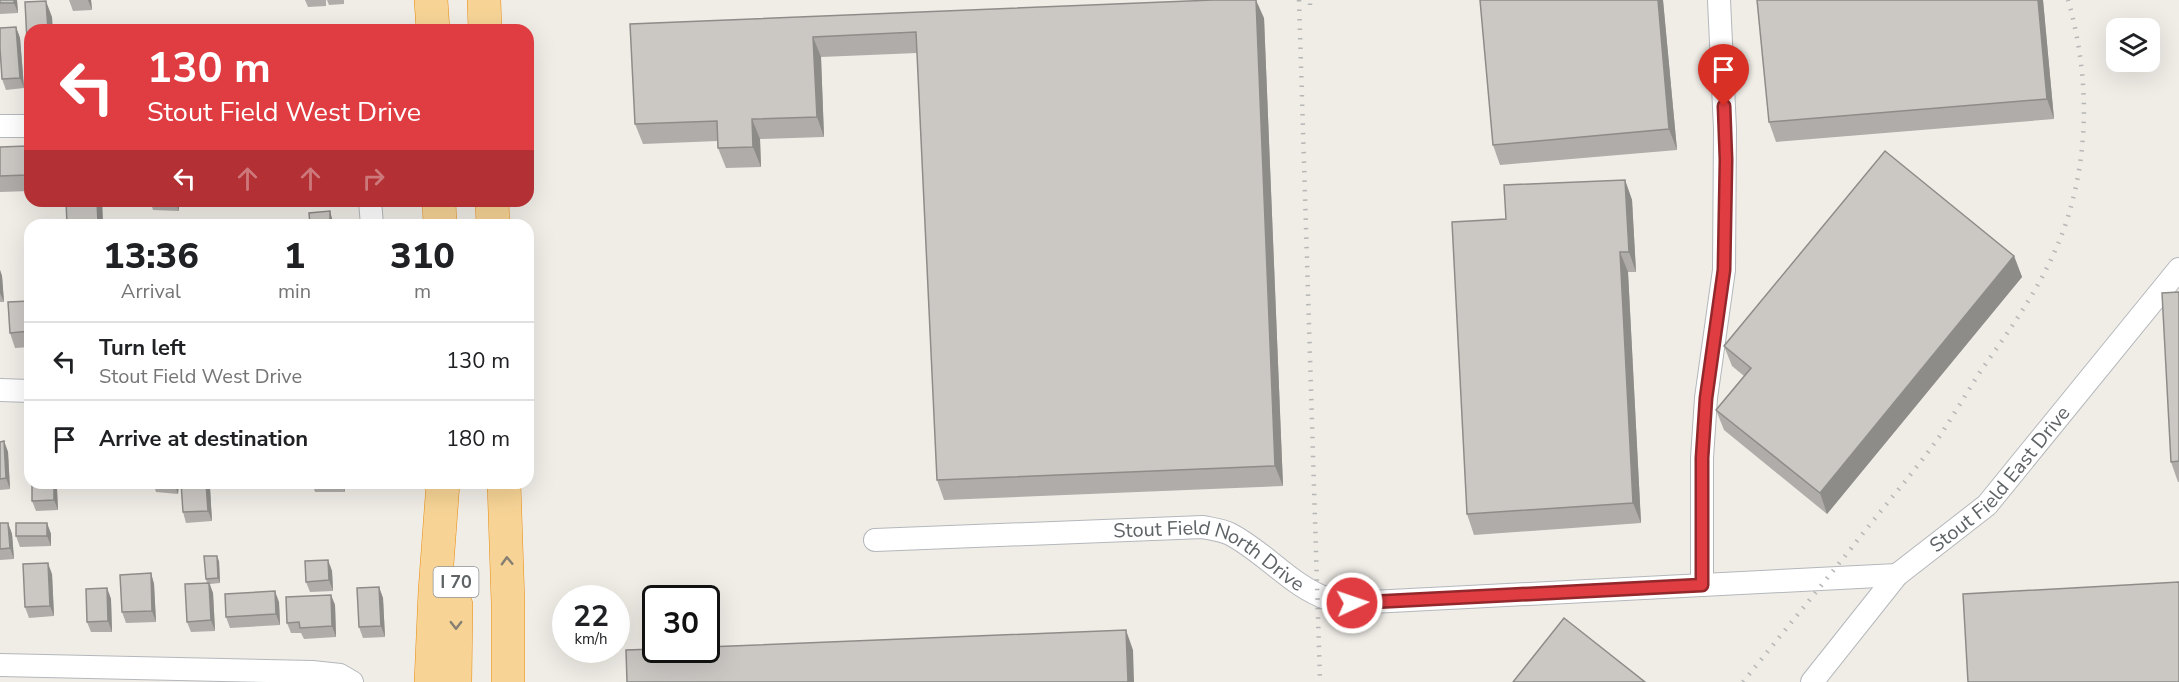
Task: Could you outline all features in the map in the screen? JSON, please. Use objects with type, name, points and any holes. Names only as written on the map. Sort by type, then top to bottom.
[{"type":"highway","points":[[431,0],[433,24]]},
{"type":"highway","points":[[484,0],[485,24]]},
{"type":"highway","points":[[431,682],[443,489]]},
{"type":"highway","name":"I 70","points":[[452,489],[456,590],[455,682]]},
{"type":"highway","name":"I 70","points":[[504,489],[508,682]]},
{"type":"street","points":[[1702,585],[1702,458],[1706,398],[1724,270],[1725,129],[1719,0]]},
{"type":"street","points":[[0,126],[24,126]]},
{"type":"street","name":"Stout Field East Drive","points":[[1812,682],[1897,575],[1987,505],[2179,269]]},
{"type":"street","points":[[0,390],[24,391]]},
{"type":"street","name":"Stout Field North Drive","points":[[875,540],[1203,527],[1228,533],[1301,585],[1319,595],[1330,600],[1352,603],[1897,575]]},
{"type":"street","points":[[0,665],[312,672],[340,675],[352,682]]},
{"type":"building","points":[[0,0],[14,0],[14,3],[0,3]]},
{"type":"building","points":[[1256,0],[1275,466],[937,480],[916,32],[813,37],[817,117],[752,119],[753,147],[718,148],[717,121],[635,124],[630,24]]},
{"type":"building","points":[[1480,0],[1658,0],[1669,129],[1493,145]]},
{"type":"building","points":[[1757,0],[2038,0],[2047,99],[1769,122]]},
{"type":"building","points":[[46,1],[48,24],[26,24],[25,2]]},
{"type":"building","points":[[16,27],[20,78],[2,79],[0,28]]},
{"type":"building","points":[[24,146],[24,175],[0,176],[0,147]]},
{"type":"building","points":[[1885,151],[2014,256],[1820,493],[1716,410],[1751,368],[1724,346]]},
{"type":"building","points":[[1625,180],[1629,252],[1620,252],[1633,503],[1467,514],[1452,222],[1506,219],[1504,185]]},
{"type":"building","points":[[66,207],[97,207],[98,219],[67,219]]},
{"type":"building","points":[[330,211],[330,219],[310,219],[309,213]]},
{"type":"building","points":[[2179,292],[2179,461],[2171,462],[2162,293]]},
{"type":"building","points":[[24,301],[24,332],[10,333],[8,302]]},
{"type":"building","points":[[4,441],[6,478],[0,479],[0,442]]},
{"type":"building","points":[[32,489],[54,489],[54,500],[32,501]]},
{"type":"building","points":[[181,489],[206,489],[208,511],[183,512]]},
{"type":"building","points":[[0,523],[8,523],[10,548],[0,549]]},
{"type":"building","points":[[16,523],[47,523],[47,536],[16,536]]},
{"type":"building","points":[[204,556],[217,556],[218,578],[206,579]]},
{"type":"building","points":[[328,560],[329,580],[306,582],[305,561]]},
{"type":"building","points":[[48,563],[50,606],[25,607],[23,564]]},
{"type":"building","points":[[151,573],[152,611],[122,612],[120,575]]},
{"type":"building","points":[[2179,582],[2179,682],[1968,682],[1963,594]]},
{"type":"building","points":[[209,583],[211,620],[187,622],[185,584]]},
{"type":"building","points":[[379,587],[381,626],[359,627],[357,588]]},
{"type":"building","points":[[107,588],[108,621],[87,622],[86,589]]},
{"type":"building","points":[[275,591],[276,614],[226,617],[225,594]]},
{"type":"building","points":[[331,595],[332,626],[300,628],[299,622],[287,623],[286,597]]},
{"type":"building","points":[[1564,618],[1645,682],[1513,682]]},
{"type":"building","points":[[1126,630],[1128,682],[627,682],[626,663],[630,663],[630,650],[642,649],[642,663],[720,663],[720,646]]},
{"type":"railway","points":[[1299,0],[1320,682]]},
{"type":"railway","points":[[1310,0],[1310,5]]},
{"type":"railway","points":[[1743,682],[1931,449],[2017,319],[2049,263],[2066,223],[2074,196],[2083,140],[2083,84],[2080,56],[2068,0]]},
{"type":"route","points":[[1352,603],[1702,585],[1702,458],[1706,398],[1724,270],[1726,160],[1724,106]]}]
